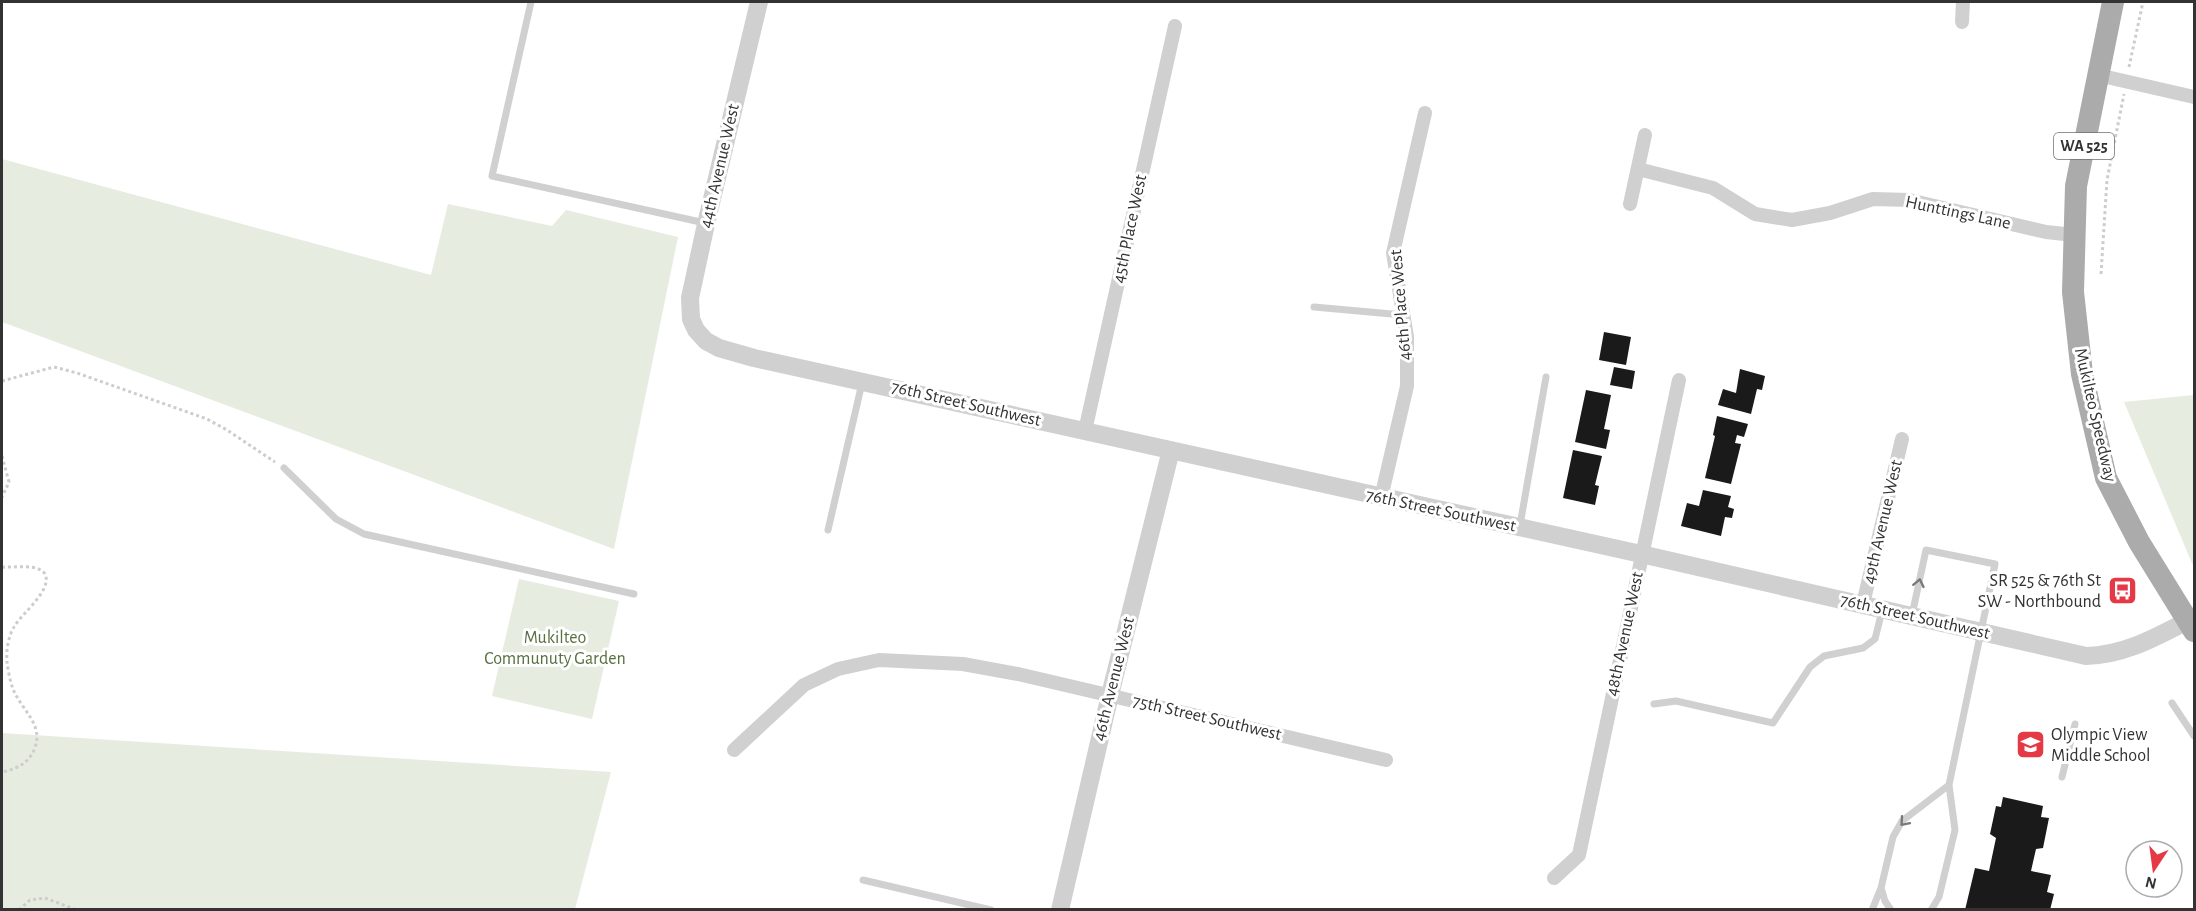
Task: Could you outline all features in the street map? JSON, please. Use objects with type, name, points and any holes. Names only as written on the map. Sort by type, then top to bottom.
[{"type":"main road","name":"Mukilteo Speedway","points":[[2113,2],[2076,186],[2073,292],[2082,374],[2106,478],[2139,542],[2191,626]]},
{"type":"street","name":"44th Avenue West","points":[[696,330],[691,319],[690,298],[759,2]]},
{"type":"street","points":[[1962,22],[1963,2]]},
{"type":"street","name":"45th Place West","points":[[1085,431],[1175,26]]},
{"type":"street","points":[[2098,75],[2194,97]]},
{"type":"street","name":"46th Place West","points":[[1381,498],[1407,386],[1407,337],[1393,253],[1425,113]]},
{"type":"street","points":[[1630,204],[1645,135]]},
{"type":"street","name":"Hunttings Lane","points":[[1638,169],[1713,188],[1755,214],[1792,220],[1830,213],[1873,199],[1909,200],[2046,232],[2074,235]]},
{"type":"street","name":"76th Street Southwest","points":[[696,330],[706,341],[719,348],[754,358],[1641,554],[2086,656],[2105,655],[2191,626]]},
{"type":"street","name":"48th Avenue West","points":[[1554,878],[1579,855],[1679,380]]},
{"type":"street","name":"49th Avenue West","points":[[1863,604],[1902,439]]},
{"type":"street","name":"46th Avenue West","points":[[1060,909],[1171,450]]},
{"type":"street","name":"75th Street Southwest","points":[[734,750],[804,685],[838,669],[879,660],[963,664],[1018,674],[1386,760]]},
{"type":"lane","points":[[531,2],[492,176],[706,224]]},
{"type":"lane","points":[[1314,307],[1403,315]]},
{"type":"lane","points":[[1519,528],[1546,376]]},
{"type":"lane","points":[[828,530],[862,381]]},
{"type":"lane","points":[[284,468],[336,519],[364,534],[634,594]]},
{"type":"lane","points":[[1911,616],[1926,550],[1995,564],[1949,785],[1955,830],[1939,897],[1931,909]]},
{"type":"lane","points":[[1654,704],[1676,701],[1773,723],[1810,667],[1824,656],[1863,648],[1875,639],[1882,609]]},
{"type":"lane","points":[[2172,703],[2194,736]]},
{"type":"lane","points":[[2062,777],[2074,724]]},
{"type":"lane","points":[[1872,909],[1881,888],[1893,837],[1902,821],[1949,785]]},
{"type":"lane","points":[[863,880],[991,909]]},
{"type":"lane","points":[[1881,888],[1885,901],[1891,909]]},
{"type":"path","points":[[2101,274],[2107,180],[2143,2]]},
{"type":"path","points":[[2,381],[54,367],[77,373],[207,419],[284,468]]},
{"type":"path","points":[[2,456],[9,482],[2,497]]},
{"type":"path","points":[[2,567],[38,568],[44,573],[46,581],[42,592],[13,627],[8,644],[7,663],[13,689],[37,729],[38,741],[30,759],[14,769],[2,772]]},
{"type":"path","points":[[19,909],[30,900],[45,898],[77,909]]},
{"type":"green space","points":[[2,159],[431,275],[448,204],[552,226],[566,210],[678,237],[614,549],[2,322]]},
{"type":"green space","points":[[2194,395],[2194,568],[2124,402]]},
{"type":"green space","name":"Mukilteo Communuty Garden","points":[[519,579],[619,601],[592,719],[492,696]]},
{"type":"green space","points":[[2,733],[611,772],[575,909],[2,909]]},
{"type":"building","points":[[1604,332],[1631,337],[1626,365],[1599,360]]},
{"type":"building","points":[[1614,367],[1635,371],[1632,389],[1610,385]]},
{"type":"building","points":[[1740,369],[1765,376],[1762,390],[1757,389],[1751,414],[1718,405],[1723,389],[1736,393]]},
{"type":"building","points":[[1586,390],[1611,395],[1604,429],[1610,430],[1606,449],[1575,442]]},
{"type":"building","points":[[1717,416],[1748,424],[1744,437],[1737,435],[1735,443],[1741,444],[1731,484],[1705,478],[1715,436],[1713,435]]},
{"type":"building","points":[[1573,450],[1602,456],[1595,485],[1599,486],[1595,505],[1563,498]]},
{"type":"building","points":[[1703,490],[1731,496],[1728,507],[1734,509],[1732,518],[1725,517],[1721,536],[1681,526],[1687,503],[1699,506]]},
{"type":"building","points":[[2003,797],[2043,806],[2041,817],[2049,818],[2043,848],[2036,849],[2031,871],[2051,875],[2047,892],[2054,894],[2050,910],[1965,910],[1975,868],[1989,871],[1996,838],[1990,834],[1996,806],[2001,807]]},
{"type":"place","name":"SR 525 & 76th St SW - Northbound","points":[[2122,591]]},
{"type":"place","name":"Olympic View Middle School","points":[[2030,745]]}]
